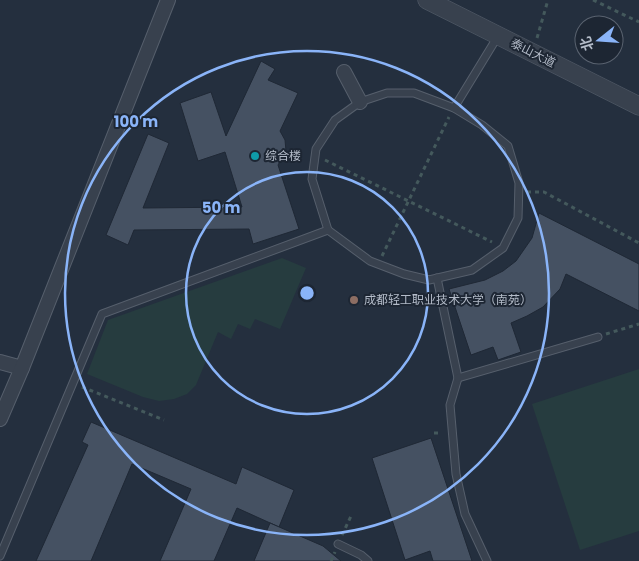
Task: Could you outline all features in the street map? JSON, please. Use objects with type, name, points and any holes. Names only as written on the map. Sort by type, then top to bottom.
[{"type":"street","points":[[0,419],[168,0]]},
{"type":"street","name":"泰山大道","points":[[427,0],[639,106]]},
{"type":"street","points":[[344,72],[360,102]]},
{"type":"street","points":[[0,362],[22,368]]},
{"type":"lane","points":[[454,108],[498,36]]},
{"type":"lane","points":[[387,93],[414,93],[454,108],[482,125],[508,146],[519,183],[518,218],[504,248],[472,270],[429,280],[404,274],[370,261],[328,230],[312,179],[316,148],[335,120],[360,102],[387,93]]},
{"type":"lane","points":[[0,556],[102,314],[328,230]]},
{"type":"lane","points":[[437,278],[458,378],[450,405],[456,474],[464,514],[487,561]]},
{"type":"lane","points":[[458,378],[598,337]]},
{"type":"lane","points":[[338,544],[368,561]]},
{"type":"path","points":[[532,53],[548,0]]},
{"type":"path","points":[[593,0],[639,22]]},
{"type":"path","points":[[378,264],[454,108]]},
{"type":"path","points":[[315,155],[504,248]]},
{"type":"path","points":[[519,192],[544,192],[639,243]]},
{"type":"path","points":[[598,337],[639,324]]},
{"type":"path","points":[[73,383],[164,420]]},
{"type":"path","points":[[338,544],[352,514]]},
{"type":"green space","points":[[282,258],[306,268],[280,329],[255,319],[250,329],[238,324],[231,339],[218,332],[196,385],[187,394],[174,399],[159,401],[143,397],[87,374],[108,320]]},
{"type":"green space","points":[[639,369],[639,531],[580,550],[532,404]]},
{"type":"building","name":"综合楼","points":[[261,61],[275,69],[268,80],[298,93],[280,131],[285,140],[286,151],[278,165],[299,229],[253,244],[249,229],[134,230],[128,245],[106,235],[148,134],[169,143],[143,208],[242,207],[225,152],[198,161],[180,103],[211,92],[226,136]]},
{"type":"building","points":[[539,213],[639,264],[639,311],[566,274],[560,289],[543,307],[511,323],[521,352],[498,360],[493,347],[471,355],[449,289],[485,280],[503,271],[516,261],[532,238]]},
{"type":"building","points":[[91,422],[236,484],[242,467],[294,490],[279,527],[237,508],[214,561],[160,561],[191,489],[132,464],[91,561],[36,561],[88,445],[82,442]]},
{"type":"building","points":[[431,438],[472,561],[433,561],[430,551],[405,560],[372,458]]},
{"type":"building","points":[[270,523],[323,546],[341,561],[254,561]]},
{"type":"place","name":"综合楼","points":[[255,156]]},
{"type":"place","name":"成都轻工职业技术大学（南苑）","points":[[354,300]]}]
